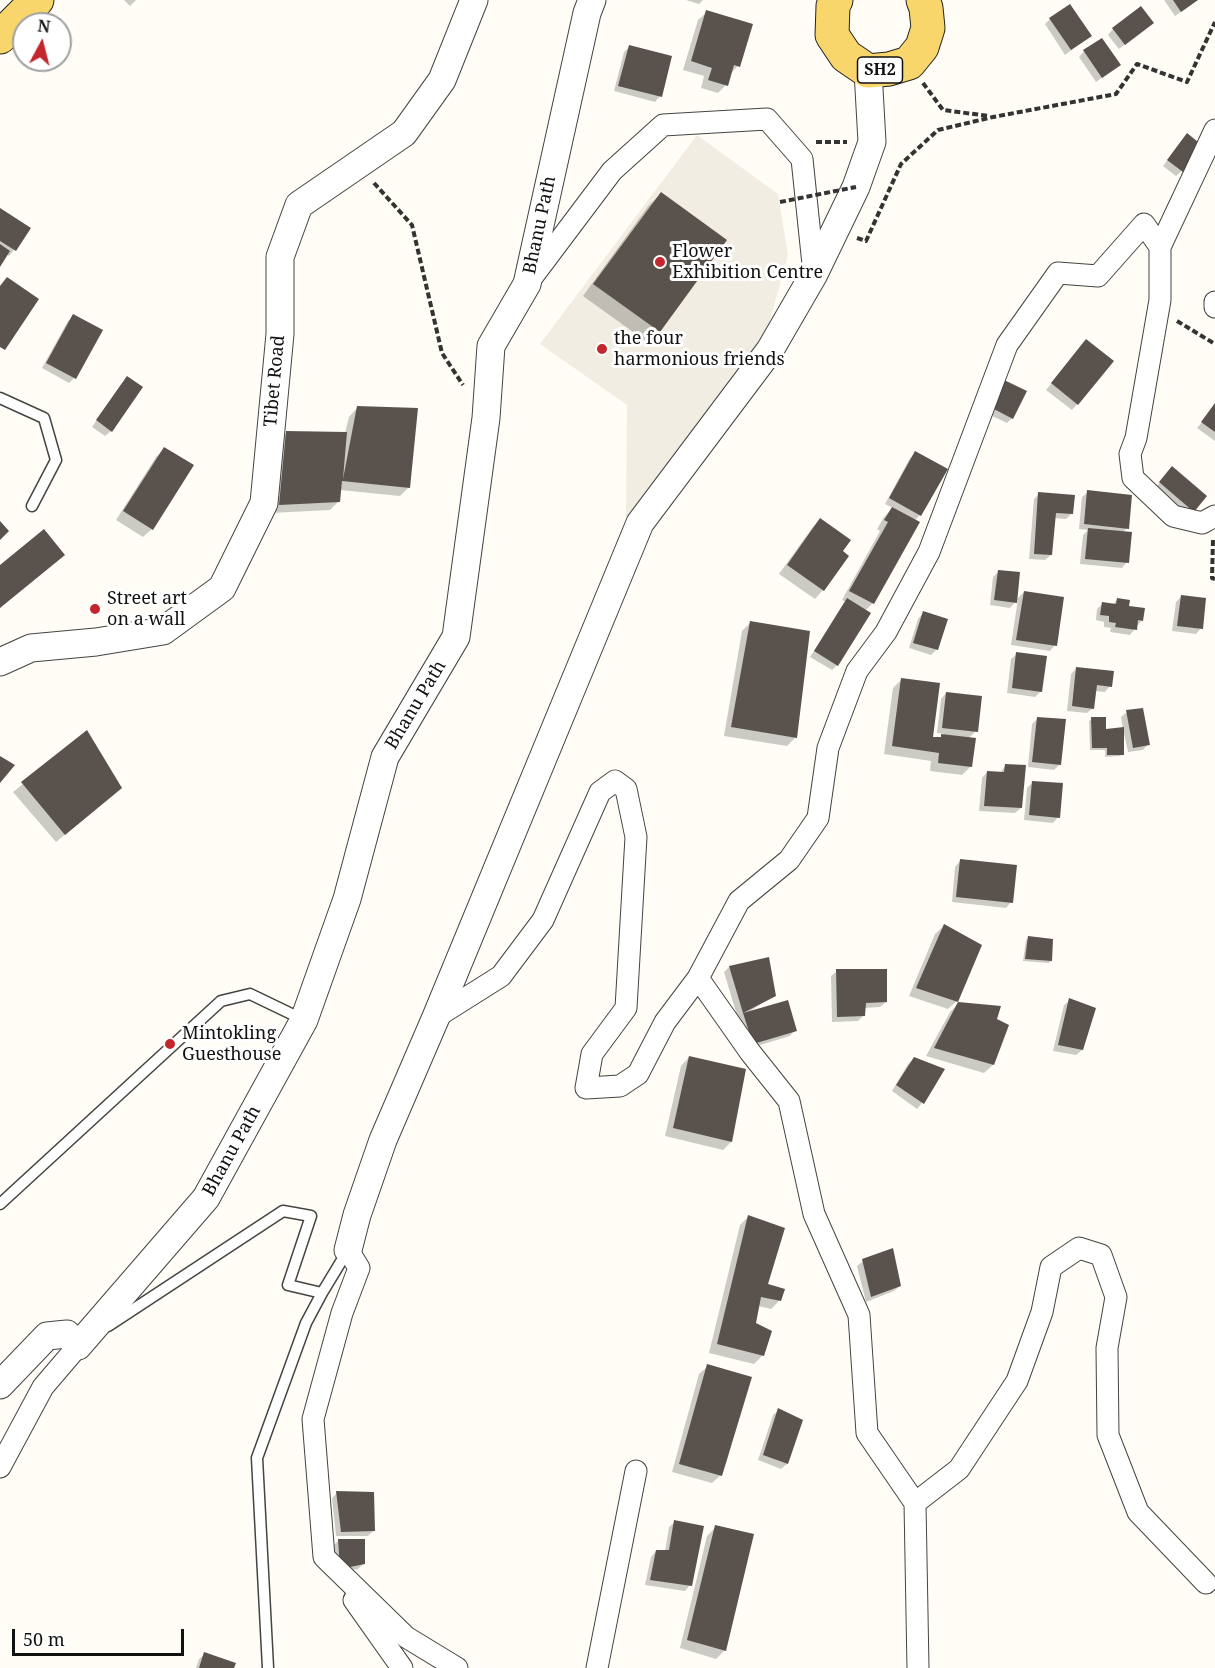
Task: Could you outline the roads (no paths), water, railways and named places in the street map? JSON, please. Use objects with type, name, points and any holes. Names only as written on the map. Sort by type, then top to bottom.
[{"type":"main road","points":[[0,37],[37,0]]},
{"type":"main road","name":"SH2","points":[[837,0],[833,6],[832,34],[846,56],[868,71],[889,69],[909,63],[922,47],[928,28],[923,0]]},
{"type":"street","name":"Tibet Road","points":[[0,662],[31,648],[96,642],[163,631],[222,588],[264,503],[280,334],[280,258],[299,205],[404,133],[442,80],[474,0]]},
{"type":"street","name":"Bhanu Path","points":[[78,1346],[206,1198],[304,1020],[347,899],[385,757],[456,637],[486,418],[491,346],[527,284],[587,13],[592,0]]},
{"type":"street","points":[[402,1668],[324,1557],[313,1419],[342,1312],[359,1268],[348,1250],[357,1215],[383,1140],[640,523],[770,350],[836,233],[872,142],[868,71]]},
{"type":"street","points":[[527,284],[612,171],[663,125],[767,118],[802,159],[814,274]]},
{"type":"street","points":[[1214,517],[1202,523],[1173,516],[1133,478],[1130,454],[1136,438],[1160,300],[1160,247],[1215,130]]},
{"type":"street","points":[[436,1017],[501,976],[543,920],[600,792],[615,781],[626,789],[636,837],[626,1008],[592,1054],[586,1088],[620,1086],[638,1074],[665,1022],[698,978],[739,901],[789,860],[818,818],[828,748],[857,671],[886,632],[928,552],[1007,345],[1058,273],[1098,276],[1144,224],[1160,247]]},
{"type":"street","points":[[1215,302],[1215,307]]},
{"type":"street","points":[[698,978],[750,1052],[789,1101],[814,1214],[859,1314],[867,1433],[915,1503],[918,1668]]},
{"type":"street","points":[[915,1503],[958,1469],[1017,1381],[1042,1312],[1051,1267],[1079,1248],[1101,1255],[1116,1297],[1107,1348],[1108,1435],[1138,1512],[1206,1582]]},
{"type":"street","points":[[0,1385],[47,1336],[67,1334],[78,1346],[43,1387],[0,1467]]},
{"type":"street","points":[[597,1668],[636,1471]]},
{"type":"street","points":[[324,1557],[406,1637],[457,1668]]},
{"type":"lane","points":[[0,398],[44,418],[56,460],[32,506]]},
{"type":"lane","points":[[0,1204],[220,1001],[250,994],[304,1020]]},
{"type":"lane","points":[[78,1346],[283,1211],[311,1216],[288,1285],[322,1293]]},
{"type":"lane","points":[[268,1668],[256,1458],[306,1323],[348,1250]]},
{"type":"place","name":"Flower Exhibition Centre","points":[[660,262]]},
{"type":"place","name":"the four harmonious friends","points":[[602,349]]},
{"type":"place","name":"Street art on a wall","points":[[95,609]]},
{"type":"place","name":"Mintokling Guesthouse","points":[[170,1044]]}]
